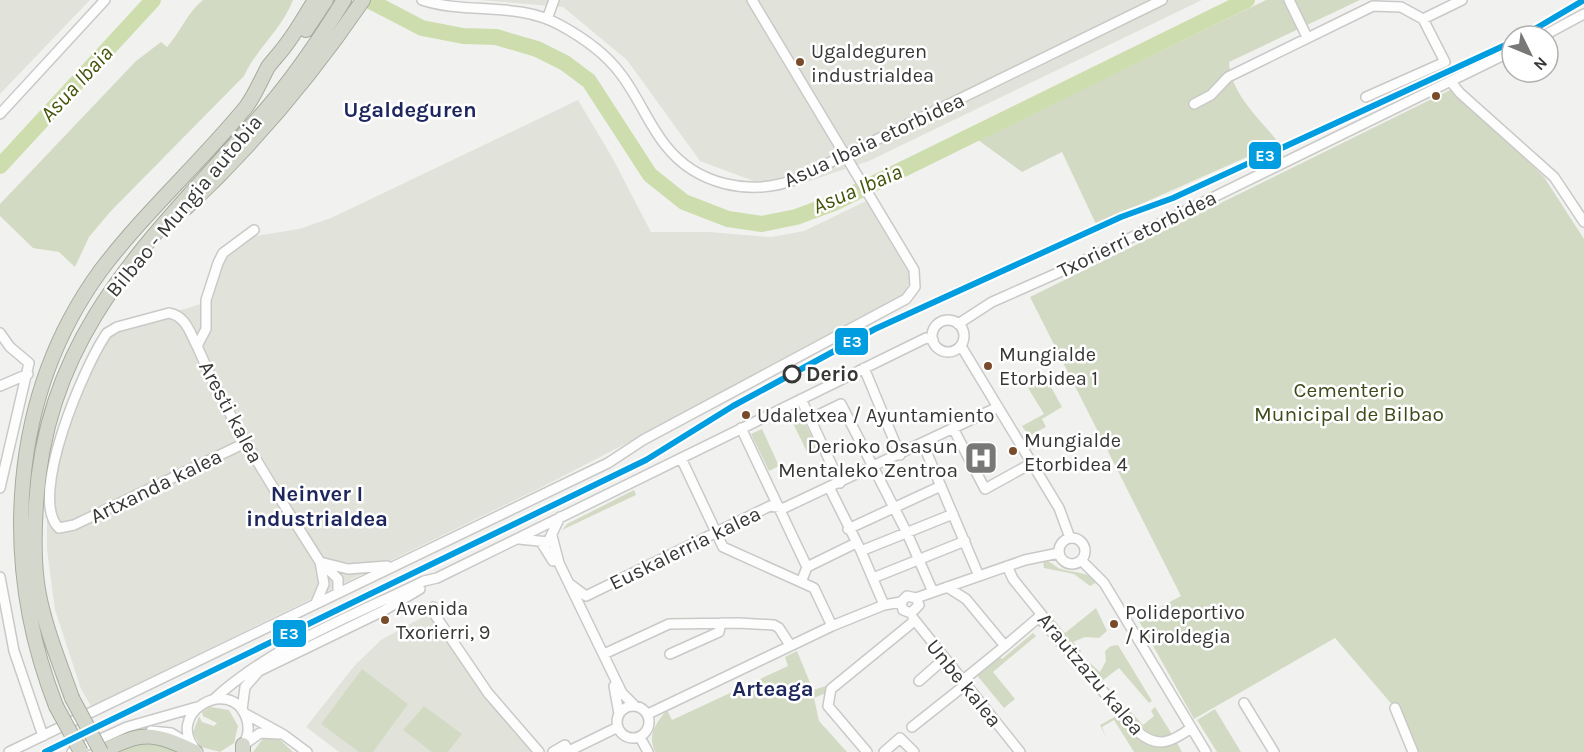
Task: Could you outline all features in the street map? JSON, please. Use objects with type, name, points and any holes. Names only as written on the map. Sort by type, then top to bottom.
[{"type":"highway","name":"Bilbao - Mungia autobia","points":[[101,752],[72,698],[38,593],[34,546],[43,444],[51,411],[79,341],[114,286],[196,185],[268,107],[309,53],[344,0]]},
{"type":"highway","points":[[152,240],[202,193],[287,101],[363,0]]},
{"type":"highway","name":"Bilbao - Mungia autobia","points":[[81,752],[56,706],[37,657],[24,604],[17,559],[16,526],[20,474],[33,408],[57,344],[84,295],[119,248],[248,105],[269,66],[319,3]]},
{"type":"highway","points":[[101,752],[136,737],[149,736],[174,741],[195,750]]},
{"type":"highway","points":[[92,737],[108,752]]},
{"type":"street","points":[[0,114],[105,0]]},
{"type":"street","name":"Asua Ibaia etorbidea","points":[[422,0],[459,7],[510,9],[547,19],[580,37],[619,71],[667,147],[693,170],[712,180],[734,187],[776,186],[846,155],[1162,0]]},
{"type":"street","points":[[547,19],[554,0]]},
{"type":"street","points":[[1289,0],[1307,37]]},
{"type":"street","points":[[1423,19],[1462,0]]},
{"type":"street","points":[[9,752],[608,463],[643,440],[906,299],[915,287],[914,270],[757,1]]},
{"type":"street","points":[[1194,104],[1211,95],[1228,77],[1373,6],[1401,7],[1423,19],[1445,62],[1366,97]]},
{"type":"street","points":[[1560,27],[1584,14]]},
{"type":"street","name":"Txorierri etorbidea","points":[[958,324],[992,302],[1071,267],[1500,57]]},
{"type":"street","points":[[1451,82],[1460,93],[1554,177],[1584,222]]},
{"type":"street","name":"Aresti kalea","points":[[254,230],[224,253],[218,263],[206,300],[206,329],[197,346],[245,443],[320,562],[334,573],[340,585],[338,592]]},
{"type":"street","name":"Artxanda kalea","points":[[197,346],[186,323],[176,315],[169,313],[117,327],[107,333],[74,396],[60,442],[50,502],[54,523],[59,528],[66,528],[245,443]]},
{"type":"street","points":[[961,346],[948,352],[938,349],[933,340],[935,328],[941,322],[950,321],[958,324],[964,336],[961,346],[1059,508],[1070,538]]},
{"type":"street","points":[[0,333],[10,348],[29,363],[0,488]]},
{"type":"street","points":[[241,750],[248,725],[243,711],[245,687],[253,676],[383,612],[437,578],[540,527],[926,338],[933,340]]},
{"type":"street","points":[[864,368],[900,455]]},
{"type":"street","points":[[0,386],[28,374]]},
{"type":"street","points":[[801,399],[840,483]]},
{"type":"street","points":[[810,419],[841,404],[907,533],[933,592]]},
{"type":"street","name":"Euskalerria kalea","points":[[570,584],[586,596],[770,506],[784,508],[874,468],[998,407]]},
{"type":"street","points":[[741,428],[807,567],[802,580]]},
{"type":"street","points":[[954,430],[985,489],[1032,463]]},
{"type":"street","points":[[924,444],[965,541],[977,577],[966,599]]},
{"type":"street","points":[[681,458],[723,547],[802,580],[814,588],[832,626]]},
{"type":"street","points":[[848,529],[941,486]]},
{"type":"street","points":[[829,488],[859,547],[884,605]]},
{"type":"street","points":[[807,567],[859,547],[907,533],[953,514]]},
{"type":"street","points":[[518,538],[548,542],[560,518]]},
{"type":"street","points":[[540,527],[549,527],[554,551],[622,693],[648,714]]},
{"type":"street","points":[[540,527],[535,535],[617,693],[618,727],[629,738],[640,737],[648,729],[648,714]]},
{"type":"street","points":[[1070,538],[1079,539],[1085,546],[1082,561],[1074,564],[1066,563],[1059,553],[1063,541],[1070,538]]},
{"type":"street","points":[[873,578],[965,541]]},
{"type":"street","points":[[648,714],[790,645],[884,605],[901,602],[907,596],[916,598],[1007,566],[1059,553]]},
{"type":"street","points":[[1082,561],[1104,583],[1206,752]]},
{"type":"street","points":[[320,562],[348,569],[396,565]]},
{"type":"street","name":"Aresti kalea","points":[[316,603],[323,591],[320,562]]},
{"type":"street","name":"Arautzazu kalea","points":[[1007,566],[1013,579],[1042,615],[1038,617],[1147,741],[1160,744],[1174,741],[1191,728]]},
{"type":"street","points":[[0,577],[14,651],[43,736]]},
{"type":"street","points":[[323,577],[338,592]]},
{"type":"street","points":[[72,752],[127,727],[197,707],[214,699],[247,670],[300,641],[424,581],[437,578]]},
{"type":"street","points":[[947,587],[966,599],[1005,646]]},
{"type":"street","points":[[867,752],[828,706],[828,697],[831,689],[912,617],[918,608],[916,598]]},
{"type":"street","points":[[901,602],[903,610],[912,617]]},
{"type":"street","points":[[433,607],[435,615],[488,693],[539,752]]},
{"type":"street","name":"Unbe kalea","points":[[912,617],[1018,751]]},
{"type":"street","points":[[912,728],[1038,617]]},
{"type":"street","points":[[604,654],[658,627],[669,624],[721,623],[774,626],[779,628],[790,645]]},
{"type":"street","points":[[670,654],[719,632],[721,623]]},
{"type":"street","points":[[919,681],[944,659]]},
{"type":"street","points":[[214,699],[230,701],[307,752]]},
{"type":"street","points":[[1244,703],[1274,752]]},
{"type":"street","points":[[619,714],[626,707],[634,705]]},
{"type":"street","points":[[195,750],[187,729],[190,717],[197,707]]},
{"type":"street","points":[[1395,708],[1413,752]]},
{"type":"street","points":[[553,752],[564,745],[568,752],[618,727]]},
{"type":"street","points":[[93,752],[120,739],[143,732],[171,733],[195,750]]},
{"type":"street","points":[[241,750],[260,733],[284,735]]},
{"type":"street","points":[[640,737],[648,752]]},
{"type":"street","points":[[884,752],[900,738],[914,752]]},
{"type":"shaded area","points":[[0,0],[90,0],[0,94]]},
{"type":"shaded area","points":[[479,0],[1202,0],[869,161],[780,191],[700,161],[627,60],[563,7]]},
{"type":"shaded area","points":[[578,100],[612,157],[651,232],[710,232],[771,237],[804,231],[866,201],[911,277],[906,293],[718,396],[542,487],[91,706],[81,689],[55,610],[47,550],[47,517],[62,432],[107,333],[210,301],[222,261],[250,237],[299,229],[331,218]]},
{"type":"shaded area","points":[[428,614],[439,624],[534,752],[339,752],[306,727],[355,665],[381,640]]},
{"type":"green space","points":[[203,0],[293,0],[283,20],[244,76],[110,212],[89,237],[75,267],[59,252],[33,248],[0,216],[0,204],[136,61],[161,42],[167,47]]},
{"type":"green space","points":[[1266,0],[1360,0],[1229,62],[1240,95],[1279,143],[1096,224],[1062,152],[1022,172],[978,140]]},
{"type":"green space","name":"Cementerio Municipal de Bilbao","points":[[1452,89],[1544,177],[1584,239],[1584,752],[1413,752],[1395,708],[1335,638],[1194,719],[1138,619],[1181,596],[1030,297]]},
{"type":"green space","points":[[1046,378],[1062,407],[1042,419],[1046,427],[1029,436],[1022,426],[1044,414],[1028,388]]},
{"type":"green space","points":[[799,411],[817,447],[807,452],[789,415]]},
{"type":"green space","points":[[762,429],[779,466],[769,471],[751,434]]},
{"type":"green space","points":[[634,490],[636,495],[562,530],[567,524]]},
{"type":"green space","points":[[1043,560],[1062,569],[1086,575],[1097,582],[1090,586],[1074,574],[1044,568]]},
{"type":"green space","points":[[1096,608],[1107,631],[1099,638],[1085,637],[1073,642],[1081,651],[1080,654],[1045,615],[1048,613],[1065,633]]},
{"type":"green space","points":[[1033,633],[1036,636],[993,672],[1015,699],[1004,708],[975,673],[997,654],[1002,659]]},
{"type":"green space","points":[[1118,645],[1152,701],[1149,703],[1119,668],[1102,681],[1088,665],[1090,663],[1100,672],[1106,661],[1105,651],[1111,646]]},
{"type":"green space","points":[[797,651],[813,690],[829,685],[826,693],[814,698],[819,721],[847,752],[655,752],[652,735],[667,710],[672,720],[788,666],[785,657]]},
{"type":"green space","points":[[362,669],[408,704],[373,752],[359,752],[321,724]]},
{"type":"green space","points":[[424,706],[462,734],[448,752],[432,752],[403,730]]},
{"type":"green space","points":[[210,707],[229,710],[238,726],[234,743],[220,752],[201,747],[193,733],[199,716],[202,722],[214,726],[217,723],[203,716],[202,712]]},
{"type":"green space","points":[[1155,707],[1173,736],[1162,741],[1146,735],[1127,713],[1129,710],[1143,725],[1154,716],[1151,711]]},
{"type":"green space","points":[[1215,709],[1241,752],[1217,752],[1197,720]]},
{"type":"green space","points":[[1120,714],[1144,739],[1159,745],[1177,743],[1182,752],[1134,752],[1114,720],[1102,727],[1106,737],[1100,725]]},
{"type":"green space","points":[[264,737],[278,738],[293,752],[253,752]]},
{"type":"green space","points":[[156,742],[182,752],[117,752],[130,745]]},
{"type":"waterway","name":"Asua Ibaia","points":[[0,166],[153,0]]},
{"type":"waterway","name":"Asua Ibaia","points":[[368,0],[422,28],[463,36],[496,37],[537,49],[565,63],[589,81],[650,175],[684,202],[728,219],[762,224],[796,217],[834,203],[1247,0]]},
{"type":"transit line","name":"E3","points":[[1543,24],[1584,0]]},
{"type":"transit line","name":"E3","points":[[45,752],[646,460],[733,406],[875,329],[1121,217],[1173,198],[1500,48]]},
{"type":"place","name":"Ugaldeguren industrialdea","points":[[800,62]]},
{"type":"place","name":"Mungialde Etorbidea 1","points":[[988,366]]},
{"type":"place","name":"Derio","points":[[792,374]]},
{"type":"place","name":"Udaletxea / Ayuntamiento","points":[[746,415]]},
{"type":"place","name":"Mungialde Etorbidea 4","points":[[1013,451]]},
{"type":"place","name":"Derioko Osasun Mentaleko Zentroa","points":[[981,458]]},
{"type":"place","name":"Avenida Txorierri, 9","points":[[385,620]]},
{"type":"place","name":"Polideportivo / Kiroldegia","points":[[1114,624]]},
{"type":"district","name":"Ugaldeguren","points":[[410,109]]},
{"type":"district","name":"Neinver I industrialdea","points":[[317,506]]},
{"type":"district","name":"Arteaga","points":[[773,688]]}]
